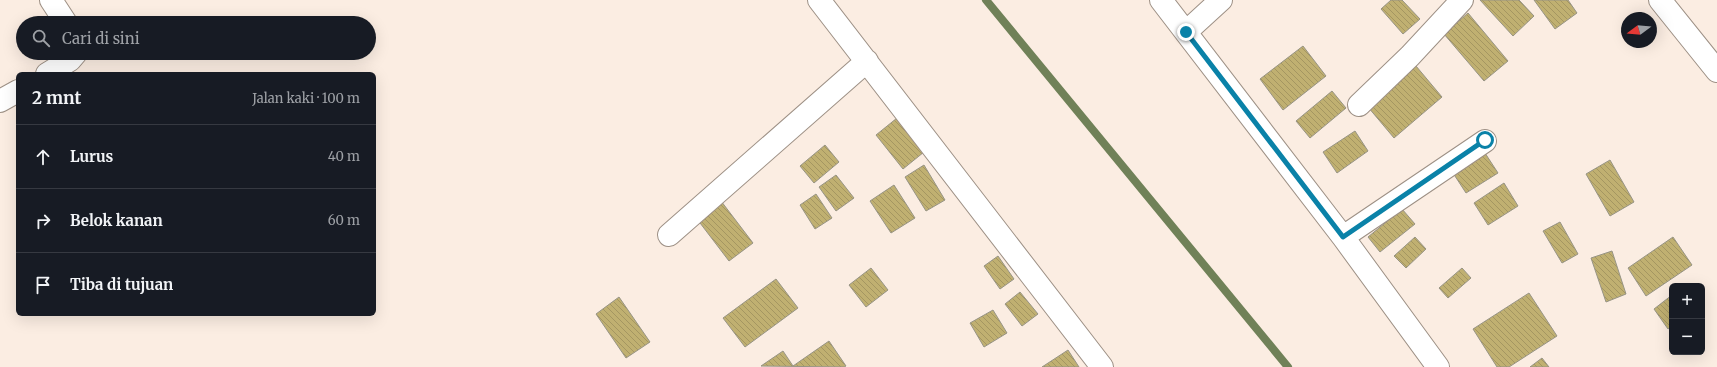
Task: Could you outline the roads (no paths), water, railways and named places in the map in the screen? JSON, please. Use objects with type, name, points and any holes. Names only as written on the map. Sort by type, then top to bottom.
[{"type":"street","points":[[51,0],[61,16]]},
{"type":"street","points":[[820,0],[1102,367]]},
{"type":"street","points":[[1161,0],[1343,237],[1438,367]]},
{"type":"street","points":[[1186,32],[1221,0]]},
{"type":"street","points":[[1360,105],[1410,56],[1462,0]]},
{"type":"street","points":[[1660,0],[1717,71]]},
{"type":"street","points":[[50,72],[70,60]]},
{"type":"street","points":[[669,235],[867,61]]},
{"type":"street","points":[[0,102],[16,92]]},
{"type":"street","points":[[1343,237],[1485,140]]},
{"type":"waterway","points":[[986,0],[1288,367]]}]
